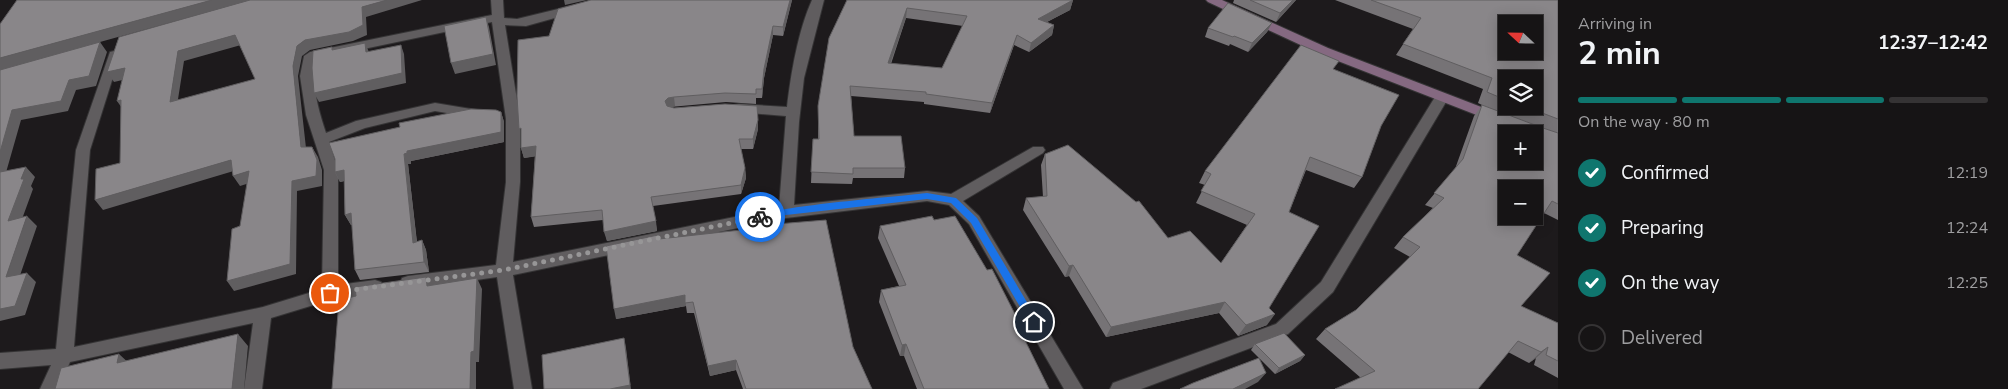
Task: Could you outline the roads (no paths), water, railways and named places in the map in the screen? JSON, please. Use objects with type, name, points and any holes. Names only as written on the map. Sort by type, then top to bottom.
[{"type":"street","points":[[497,0],[512,182],[504,270],[523,389]]},
{"type":"street","points":[[330,293],[331,170],[313,116],[306,76],[310,56],[498,19],[517,23],[526,22],[592,2],[608,0]]},
{"type":"street","points":[[786,212],[792,145],[792,112],[799,63],[818,0]]},
{"type":"street","points":[[1212,0],[1324,50],[1514,124]]},
{"type":"street","points":[[49,389],[64,356],[83,150],[118,44],[100,49]]},
{"type":"street","points":[[1119,389],[1282,328],[1326,287],[1442,97]]},
{"type":"street","points":[[321,140],[361,124],[435,107],[487,114]]},
{"type":"street","points":[[726,108],[792,112]]},
{"type":"street","points":[[953,200],[1038,150]]},
{"type":"street","points":[[0,361],[64,356],[263,314],[330,293],[504,270],[786,212],[927,196],[953,200],[974,220],[1074,389]]},
{"type":"street","points":[[253,389],[263,314]]}]
